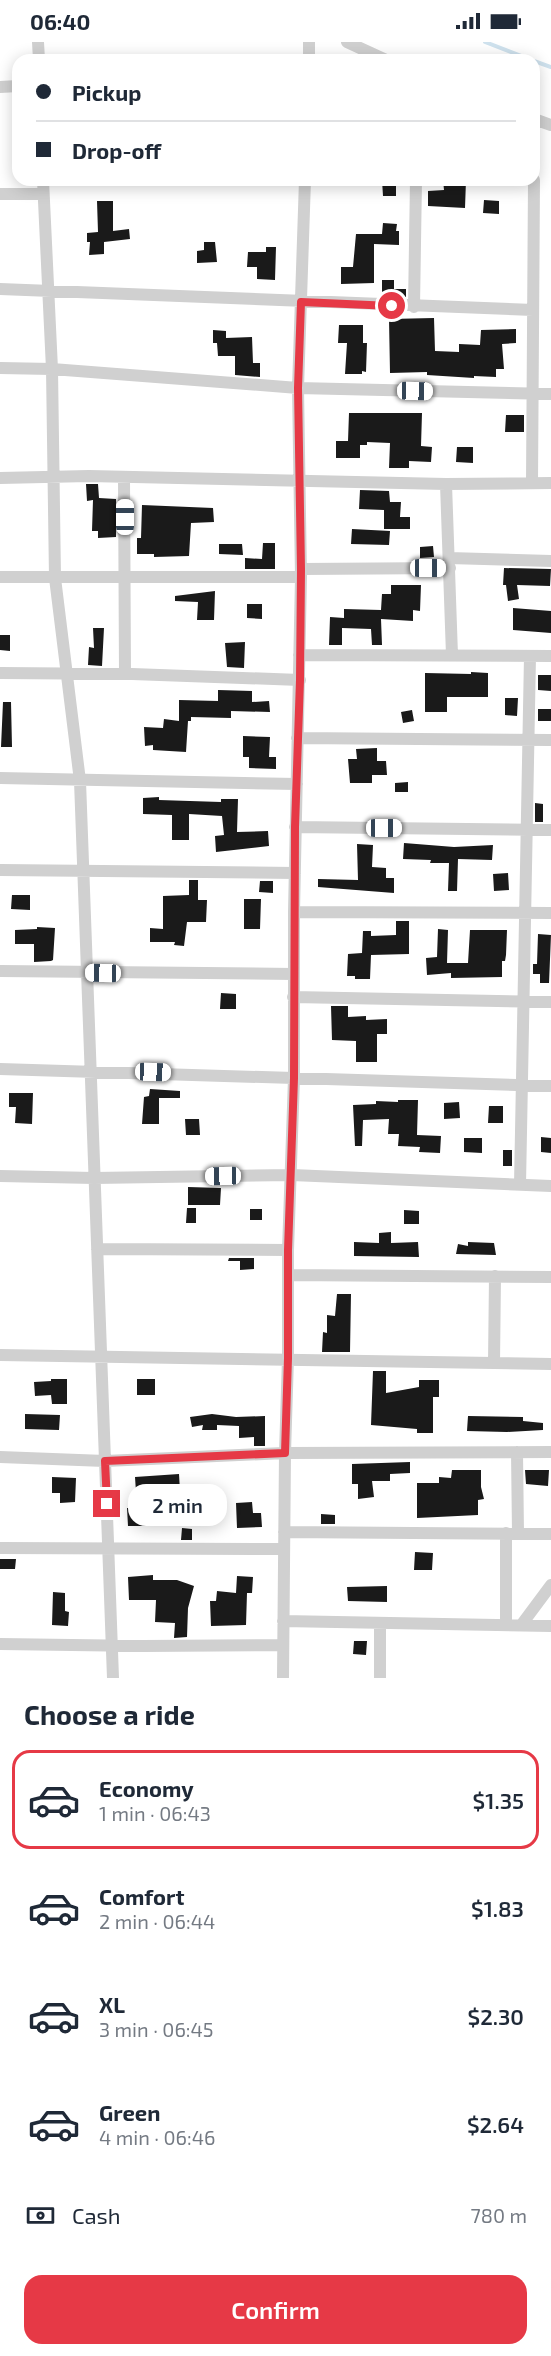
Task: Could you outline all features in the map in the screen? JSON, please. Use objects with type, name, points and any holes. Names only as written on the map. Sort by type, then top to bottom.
[{"type":"street","points":[[347,42],[373,54]]},
{"type":"street","points":[[43,186],[52,369],[55,578],[65,674],[80,781],[113,1678]]},
{"type":"street","points":[[283,1678],[288,1250],[294,1078],[295,827],[300,680],[298,388],[305,186]]},
{"type":"street","points":[[414,307],[416,186]]},
{"type":"street","points":[[532,483],[534,186]]},
{"type":"street","points":[[0,194],[44,194]]},
{"type":"street","points":[[0,289],[533,310]]},
{"type":"street","points":[[0,368],[52,369],[298,388],[551,393]]},
{"type":"street","points":[[0,478],[55,476],[446,484],[551,483]]},
{"type":"street","points":[[124,477],[125,674]]},
{"type":"street","points":[[446,484],[452,655]]},
{"type":"street","points":[[0,578],[125,578],[301,573],[449,563],[551,561]]},
{"type":"street","points":[[299,655],[551,656]]},
{"type":"street","points":[[520,1185],[530,656]]},
{"type":"street","points":[[0,673],[125,674],[300,680]]},
{"type":"street","points":[[297,738],[551,740]]},
{"type":"street","points":[[0,778],[297,784]]},
{"type":"street","points":[[295,827],[551,830]]},
{"type":"street","points":[[0,870],[295,873]]},
{"type":"street","points":[[294,912],[551,913]]},
{"type":"street","points":[[0,971],[294,974]]},
{"type":"street","points":[[293,997],[551,1002]]},
{"type":"street","points":[[0,1069],[551,1086]]},
{"type":"street","points":[[0,1176],[94,1178],[291,1175],[551,1186]]},
{"type":"street","points":[[97,1249],[288,1250]]},
{"type":"street","points":[[288,1275],[551,1277]]},
{"type":"street","points":[[494,1363],[495,1276]]},
{"type":"street","points":[[0,1355],[551,1364]]},
{"type":"street","points":[[506,1624],[517,1452]]},
{"type":"street","points":[[0,1457],[105,1461],[285,1453],[551,1452]]},
{"type":"street","points":[[284,1532],[551,1534]]},
{"type":"street","points":[[0,1548],[284,1549]]},
{"type":"street","points":[[522,1624],[547,1597],[551,1585]]},
{"type":"street","points":[[283,1621],[551,1626]]},
{"type":"street","points":[[380,1623],[380,1678]]},
{"type":"street","points":[[0,1644],[283,1645]]},
{"type":"building","points":[[382,186],[396,186],[396,196],[383,196]]},
{"type":"building","points":[[444,186],[466,186],[465,208],[428,206],[428,191],[444,190]]},
{"type":"building","points":[[484,200],[499,201],[499,214],[483,213]]},
{"type":"building","points":[[97,201],[113,201],[113,231],[129,229],[130,239],[104,242],[104,254],[89,255],[90,242],[87,242],[87,233],[98,232]]},
{"type":"building","points":[[383,223],[397,224],[399,245],[374,244],[374,283],[341,284],[341,267],[353,267],[356,234],[382,234]]},
{"type":"building","points":[[204,242],[215,242],[217,262],[197,263],[197,251],[204,250]]},
{"type":"building","points":[[266,247],[276,247],[275,280],[257,279],[257,267],[247,267],[248,252],[266,252]]},
{"type":"building","points":[[382,280],[394,280],[394,289],[406,289],[406,297],[382,296]]},
{"type":"building","points":[[434,318],[435,351],[459,352],[459,344],[480,345],[481,330],[516,329],[516,343],[502,344],[504,369],[496,369],[496,377],[474,376],[474,378],[427,375],[427,372],[390,373],[389,319]]},
{"type":"building","points":[[339,325],[363,325],[363,343],[367,343],[366,372],[345,374],[347,343],[338,343]]},
{"type":"building","points":[[213,330],[226,331],[226,338],[252,337],[253,363],[260,363],[260,377],[235,375],[235,356],[218,356],[217,343],[213,343]]},
{"type":"building","points":[[349,413],[422,413],[421,446],[432,447],[431,462],[409,461],[409,468],[389,468],[390,443],[367,442],[367,445],[360,445],[360,458],[336,458],[336,441],[348,441]]},
{"type":"building","points":[[506,415],[524,415],[524,432],[505,432]]},
{"type":"building","points":[[457,447],[473,447],[473,463],[456,462]]},
{"type":"building","points":[[86,484],[98,484],[99,498],[116,499],[116,537],[98,538],[98,531],[92,531],[93,500],[87,501]]},
{"type":"building","points":[[360,490],[389,491],[390,502],[401,502],[400,517],[410,517],[410,529],[384,529],[384,510],[359,509]]},
{"type":"building","points":[[142,505],[213,508],[214,522],[191,523],[189,556],[154,557],[154,554],[137,554],[137,538],[141,538]]},
{"type":"building","points":[[352,529],[390,531],[389,545],[351,544]]},
{"type":"building","points":[[263,543],[275,543],[275,569],[245,569],[245,558],[262,559]]},
{"type":"building","points":[[219,544],[242,544],[243,555],[219,554]]},
{"type":"building","points":[[433,546],[434,557],[420,558],[420,547]]},
{"type":"building","points":[[504,568],[551,569],[550,586],[517,585],[519,599],[508,601],[506,585],[503,585]]},
{"type":"building","points":[[391,585],[421,585],[420,611],[413,610],[413,621],[381,619],[382,645],[372,645],[371,629],[342,628],[342,645],[329,645],[330,617],[344,618],[344,609],[381,610],[382,594],[391,594]]},
{"type":"building","points":[[215,591],[214,620],[197,620],[198,602],[175,601],[175,596]]},
{"type":"building","points":[[247,604],[262,604],[262,619],[247,618]]},
{"type":"building","points":[[513,608],[551,611],[551,633],[513,630]]},
{"type":"building","points":[[93,628],[104,628],[102,666],[88,665],[89,647],[94,648]]},
{"type":"building","points":[[0,635],[10,635],[10,651],[0,650]]},
{"type":"building","points":[[245,642],[244,668],[227,667],[225,643]]},
{"type":"building","points":[[471,672],[488,673],[488,697],[447,697],[447,712],[425,712],[425,673],[471,674]]},
{"type":"building","points":[[538,675],[551,675],[551,691],[538,690]]},
{"type":"building","points":[[218,690],[252,691],[252,702],[269,701],[270,712],[231,711],[231,718],[191,717],[191,721],[188,721],[186,752],[153,750],[153,745],[145,746],[144,727],[163,728],[164,719],[179,721],[179,700],[218,701]]},
{"type":"building","points":[[505,698],[518,698],[517,716],[505,715]]},
{"type":"building","points":[[3,702],[11,702],[12,747],[1,747]]},
{"type":"building","points":[[538,709],[551,709],[551,721],[538,721]]},
{"type":"building","points":[[412,710],[414,721],[403,723],[401,712]]},
{"type":"building","points":[[243,736],[270,737],[269,757],[276,757],[276,769],[249,768],[249,757],[243,757]]},
{"type":"building","points":[[377,748],[377,761],[386,761],[387,775],[372,775],[372,783],[350,783],[348,759],[357,759],[356,749]]},
{"type":"building","points":[[408,782],[408,792],[395,792],[395,783]]},
{"type":"building","points":[[159,797],[159,800],[221,802],[221,799],[238,799],[237,832],[268,831],[269,846],[216,852],[215,836],[224,835],[222,816],[189,814],[189,840],[172,840],[172,815],[143,814],[143,798]]},
{"type":"building","points":[[535,803],[543,804],[543,822],[535,822]]},
{"type":"building","points":[[404,843],[454,847],[493,845],[492,860],[458,859],[457,891],[448,891],[449,863],[403,859]]},
{"type":"building","points":[[357,844],[373,845],[372,867],[386,868],[386,878],[394,878],[394,893],[318,887],[318,879],[358,880]]},
{"type":"building","points":[[508,873],[509,890],[494,891],[493,874]]},
{"type":"building","points":[[189,880],[198,880],[198,900],[207,900],[206,922],[187,922],[184,946],[174,945],[175,942],[150,942],[150,928],[163,929],[163,896],[189,895]]},
{"type":"building","points":[[260,881],[273,881],[273,893],[259,892]]},
{"type":"building","points":[[12,895],[30,895],[30,910],[11,909]]},
{"type":"building","points":[[244,899],[261,899],[260,929],[244,929]]},
{"type":"building","points":[[396,921],[409,921],[409,954],[371,955],[370,979],[355,979],[355,976],[347,976],[348,954],[362,953],[363,931],[371,931],[371,936],[396,935]]},
{"type":"building","points":[[37,927],[55,928],[53,960],[51,961],[34,962],[34,944],[15,944],[15,930],[37,929]]},
{"type":"building","points":[[438,929],[448,930],[447,963],[468,963],[470,930],[507,930],[502,977],[451,978],[451,973],[427,975],[426,958],[437,957]]},
{"type":"building","points":[[538,934],[551,935],[549,983],[540,983],[540,974],[533,974],[533,964],[537,964]]},
{"type":"building","points":[[221,993],[236,994],[236,1009],[220,1009]]},
{"type":"building","points":[[331,1006],[348,1006],[348,1017],[366,1016],[366,1020],[387,1019],[387,1034],[377,1034],[377,1062],[356,1062],[356,1041],[332,1040]]},
{"type":"building","points":[[150,1089],[180,1091],[180,1098],[159,1098],[159,1124],[142,1124],[144,1097],[149,1096]]},
{"type":"building","points":[[9,1093],[33,1093],[32,1124],[15,1123],[16,1107],[9,1107]]},
{"type":"building","points":[[398,1100],[418,1100],[417,1135],[441,1136],[440,1153],[419,1152],[420,1147],[398,1146],[399,1134],[388,1134],[389,1119],[363,1120],[362,1146],[355,1146],[353,1105],[376,1104],[376,1101],[398,1102]]},
{"type":"building","points":[[459,1102],[460,1118],[444,1119],[444,1103]]},
{"type":"building","points":[[489,1106],[503,1106],[503,1123],[488,1123]]},
{"type":"building","points":[[185,1119],[199,1119],[200,1135],[186,1135]]},
{"type":"building","points":[[541,1137],[551,1138],[551,1153],[541,1152]]},
{"type":"building","points":[[464,1138],[482,1138],[482,1153],[464,1152]]},
{"type":"building","points":[[503,1150],[512,1150],[512,1166],[503,1166]]},
{"type":"building","points":[[188,1187],[221,1188],[220,1205],[188,1205]]},
{"type":"building","points":[[187,1208],[196,1208],[196,1223],[186,1223]]},
{"type":"building","points":[[250,1209],[262,1209],[262,1220],[250,1220]]},
{"type":"building","points":[[404,1210],[419,1211],[419,1224],[404,1224]]},
{"type":"building","points":[[391,1232],[391,1243],[418,1242],[419,1257],[354,1256],[354,1242],[379,1243],[379,1233]]},
{"type":"building","points":[[468,1242],[494,1243],[496,1255],[456,1254],[458,1244],[468,1246]]},
{"type":"building","points":[[229,1258],[254,1258],[254,1269],[240,1270],[240,1261],[228,1261]]},
{"type":"building","points":[[337,1294],[351,1294],[350,1352],[322,1352],[323,1332],[327,1333],[327,1315],[335,1316]]},
{"type":"building","points":[[373,1371],[386,1371],[386,1393],[419,1387],[419,1380],[439,1380],[439,1397],[433,1397],[433,1433],[417,1433],[417,1429],[371,1425]]},
{"type":"building","points":[[51,1379],[67,1379],[67,1404],[52,1404],[51,1395],[35,1396],[34,1382],[51,1381]]},
{"type":"building","points":[[137,1379],[155,1379],[155,1395],[137,1395]]},
{"type":"building","points":[[25,1414],[60,1415],[59,1430],[25,1429]]},
{"type":"building","points":[[212,1414],[236,1417],[265,1416],[265,1446],[254,1446],[254,1437],[239,1438],[239,1426],[217,1425],[217,1430],[202,1430],[203,1425],[192,1427],[190,1417]]},
{"type":"building","points":[[468,1416],[523,1417],[523,1421],[543,1423],[543,1430],[467,1431]]},
{"type":"building","points":[[410,1462],[410,1473],[390,1474],[390,1481],[372,1481],[374,1497],[358,1499],[358,1484],[352,1484],[352,1464]]},
{"type":"building","points":[[452,1470],[481,1470],[484,1499],[478,1500],[478,1515],[417,1518],[417,1483],[439,1483],[439,1477],[451,1478]]},
{"type":"building","points":[[525,1470],[549,1470],[548,1486],[526,1484]]},
{"type":"building","points":[[179,1474],[180,1491],[136,1492],[135,1477]]},
{"type":"building","points":[[52,1477],[76,1478],[75,1502],[60,1503],[60,1493],[52,1493]]},
{"type":"building","points":[[252,1502],[253,1513],[261,1513],[262,1527],[237,1528],[236,1503]]},
{"type":"building","points":[[127,1508],[153,1509],[152,1526],[128,1526]]},
{"type":"building","points":[[321,1514],[335,1515],[335,1524],[321,1524]]},
{"type":"building","points":[[182,1528],[192,1529],[192,1540],[181,1540]]},
{"type":"building","points":[[415,1552],[433,1553],[432,1570],[414,1570]]},
{"type":"building","points":[[0,1559],[16,1559],[15,1569],[0,1569]]},
{"type":"building","points":[[153,1575],[153,1580],[177,1580],[194,1586],[188,1608],[187,1637],[174,1638],[175,1623],[155,1622],[156,1600],[129,1600],[128,1577]]},
{"type":"building","points":[[237,1576],[253,1577],[252,1593],[247,1593],[246,1625],[211,1626],[210,1601],[216,1601],[217,1591],[236,1593]]},
{"type":"building","points":[[387,1586],[387,1602],[348,1601],[347,1587]]},
{"type":"building","points":[[53,1592],[65,1593],[65,1611],[69,1612],[68,1626],[52,1625]]},
{"type":"building","points":[[354,1641],[367,1641],[366,1655],[353,1654]]},
{"type":"waterway","points":[[485,42],[516,54]]},
{"type":"waterway","points":[[540,63],[551,67]]},
{"type":"route","points":[[107,1504],[105,1461],[285,1453],[288,1250],[294,1078],[295,827],[300,680],[298,388],[301,302],[392,306]]}]
